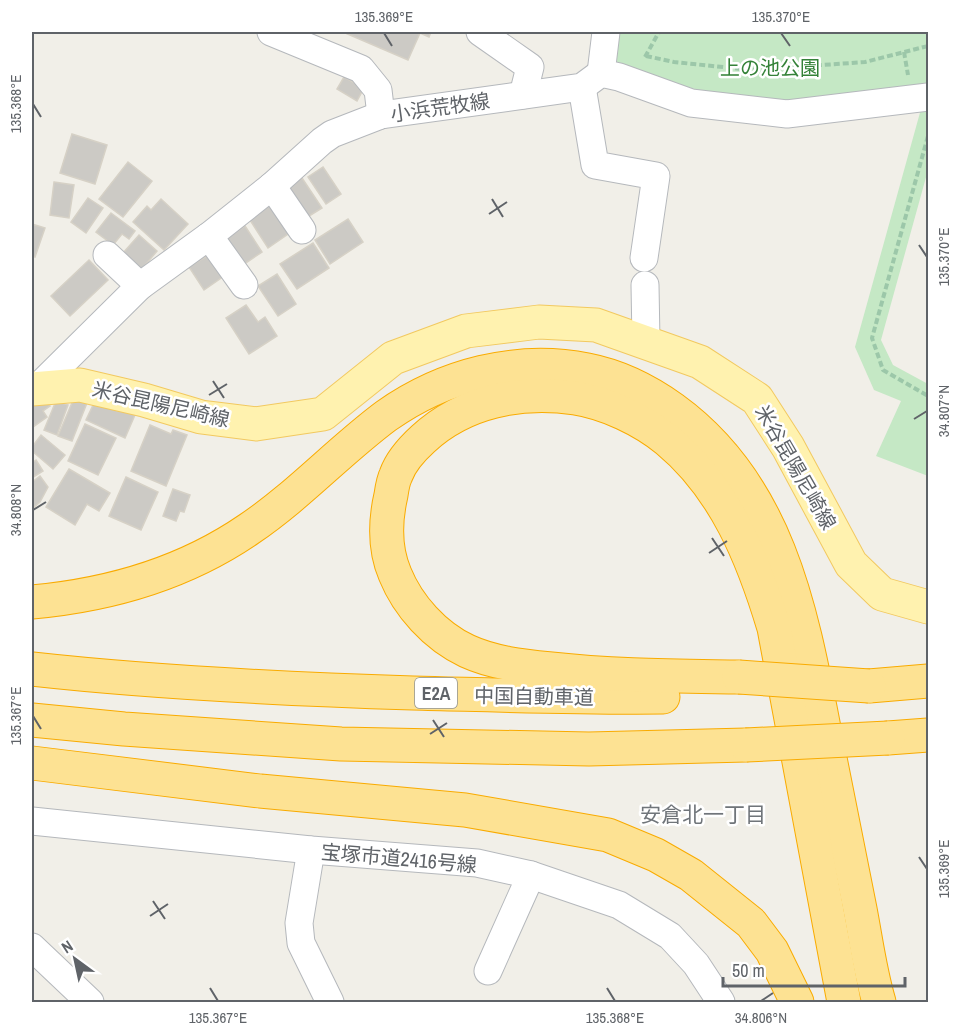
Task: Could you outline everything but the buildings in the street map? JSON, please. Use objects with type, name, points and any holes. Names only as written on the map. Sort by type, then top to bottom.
[{"type":"highway","points":[[32,602],[68,599],[136,584],[206,554],[249,530],[387,416],[454,380],[501,367],[537,365],[567,366],[598,372],[629,383],[658,398],[709,438],[741,477],[762,513],[778,548],[807,640],[879,1002]]},
{"type":"highway","points":[[740,687],[508,664],[467,651],[442,636],[419,615],[400,586],[387,545],[386,516],[395,475],[411,450],[438,426],[466,409],[500,399],[538,395],[576,398],[606,406],[630,417],[665,439],[681,453],[714,490],[747,550],[774,628],[844,1002]]},
{"type":"highway","name":"中国自動車道","points":[[32,669],[132,680],[580,698],[740,687],[869,686],[928,681]]},
{"type":"highway","points":[[32,720],[124,729],[341,744],[589,749],[746,745],[928,735]]},
{"type":"highway","points":[[32,764],[260,791],[465,810],[608,835],[656,855],[691,875],[751,923],[772,951],[797,1002]]},
{"type":"main road","name":"米谷昆陽尼崎線","points":[[35,388],[80,385],[144,400],[201,417],[256,424],[323,414],[393,358],[466,331],[539,322],[596,325],[700,362],[758,399],[788,447],[851,564],[882,594],[928,608]]},
{"type":"street","points":[[272,32],[361,69],[378,90],[381,115]]},
{"type":"street","points":[[480,32],[530,67],[523,95]]},
{"type":"street","points":[[606,32],[591,80],[595,165],[656,176],[644,258]]},
{"type":"street","name":"小浜荒牧線","points":[[35,388],[140,286],[209,236],[272,186],[322,141],[332,134],[381,115],[523,95],[591,80],[619,77],[691,103],[787,114],[928,97]]},
{"type":"street","points":[[272,186],[302,230]]},
{"type":"street","points":[[209,236],[244,285]]},
{"type":"street","points":[[107,255],[140,286]]},
{"type":"street","points":[[645,285],[646,341]]},
{"type":"street","name":"宝塚市道2416号線","points":[[32,821],[311,850],[477,863],[531,875],[619,905],[669,936],[696,964],[721,1002]]},
{"type":"street","points":[[311,850],[299,923],[301,943],[330,1002]]},
{"type":"street","points":[[488,971],[531,875]]},
{"type":"street","points":[[32,947],[90,1002]]},
{"type":"path","points":[[646,56],[674,62],[751,70],[865,62],[928,46]]},
{"type":"path","points":[[928,136],[872,338],[883,370],[928,396]]},
{"type":"green space","name":"上の池公園","points":[[615,32],[928,32],[928,83],[802,102],[741,101],[611,67]]},
{"type":"green space","points":[[921,109],[928,109],[928,170],[881,340],[893,365],[928,384],[928,476],[876,456],[901,401],[874,390],[855,347]]},
{"type":"district","name":"安倉北一丁目","points":[[703,814]]}]
